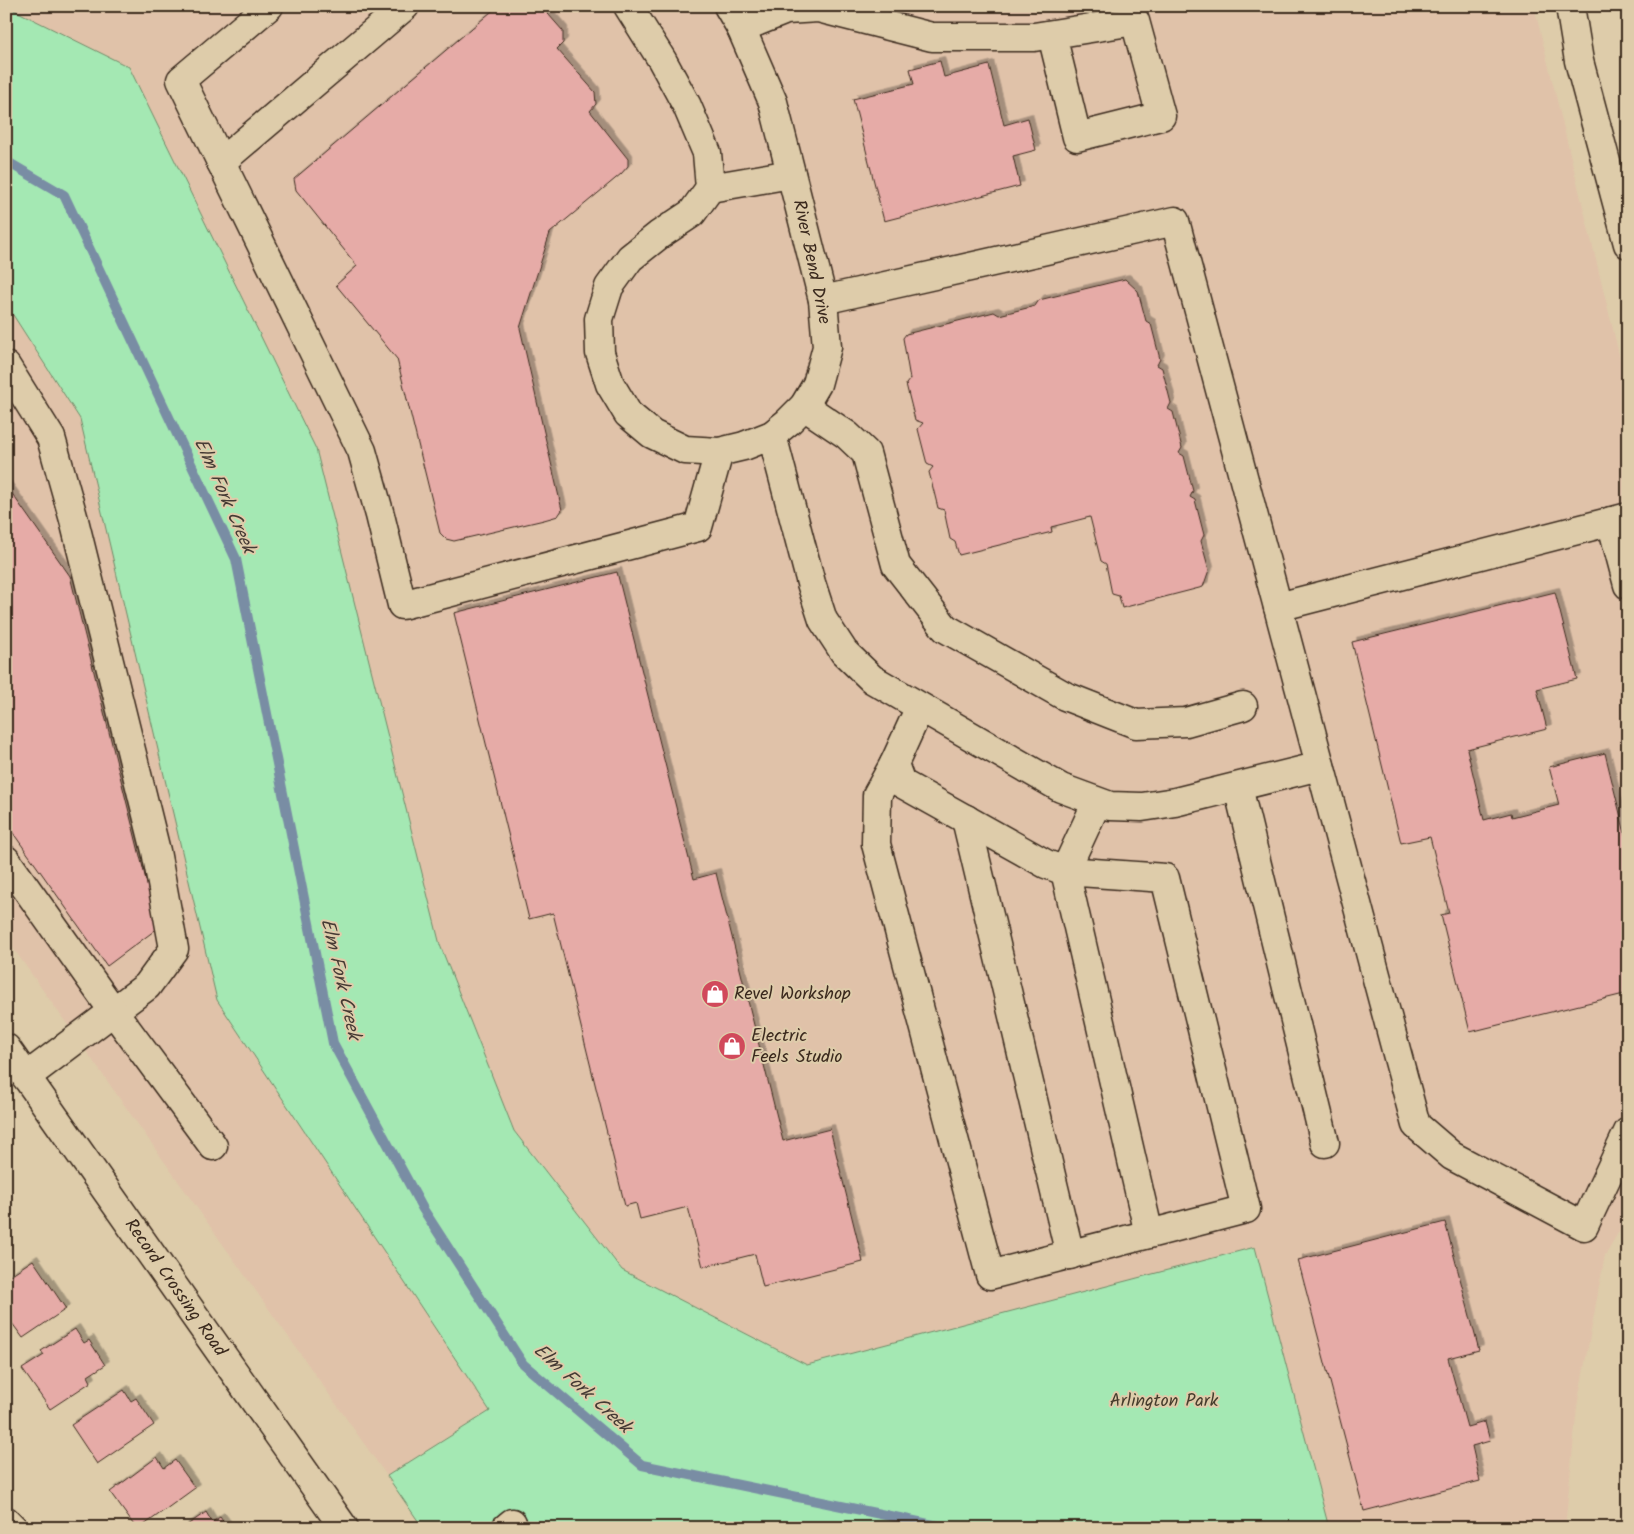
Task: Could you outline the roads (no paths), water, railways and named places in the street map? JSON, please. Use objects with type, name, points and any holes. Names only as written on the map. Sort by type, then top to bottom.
[{"type":"street","points":[[269,6],[181,80],[362,451],[402,604],[698,527],[719,452]]},
{"type":"street","points":[[221,162],[406,6]]},
{"type":"street","points":[[628,6],[688,106],[707,153],[710,188],[791,174]]},
{"type":"street","points":[[1570,6],[1579,61],[1628,244]]},
{"type":"street","points":[[734,17],[818,8],[932,37],[1034,37],[1052,34],[1135,21],[1161,116],[1077,137],[1052,34]]},
{"type":"street","name":"River Bend Drive","points":[[710,188],[692,213],[658,235],[630,258],[609,286],[599,319],[600,352],[610,384],[628,414],[652,434],[684,450],[719,452],[744,446],[772,435],[788,422],[804,406],[817,384],[827,347],[823,300],[773,102],[734,17]]},
{"type":"street","points":[[823,300],[1175,221],[1416,1125],[1452,1156],[1584,1226],[1628,1132]]},
{"type":"street","points":[[6,366],[51,438],[74,520],[156,852],[174,950],[147,986],[26,1077]]},
{"type":"street","points":[[804,406],[847,436],[866,453],[896,565],[945,628],[1065,696],[1136,724],[1186,722],[1243,706]]},
{"type":"street","points":[[772,435],[811,583],[823,620],[844,652],[872,679],[1061,788],[1110,806],[1142,807],[1176,802],[1320,766]]},
{"type":"street","points":[[1278,607],[1620,519],[1628,585]]},
{"type":"street","points":[[894,764],[901,783],[1046,864],[1065,871],[1165,878],[1246,1209],[990,1275],[876,844],[876,795],[894,764],[920,707]]},
{"type":"street","points":[[1238,787],[1325,1143]]},
{"type":"street","points":[[1098,802],[1065,871],[1149,1234]]},
{"type":"street","points":[[966,819],[1070,1255]]},
{"type":"street","points":[[6,860],[114,1012],[213,1146]]},
{"type":"street","name":"Record Crossing Road","points":[[6,1048],[344,1528]]},
{"type":"street","points":[[6,1521],[13,1528]]},
{"type":"waterway","name":"Elm Fork Creek","points":[[6,161],[64,195],[236,559],[333,1043],[423,1209],[523,1364],[642,1465],[948,1528]]},
{"type":"place","name":"Revel Workshop","points":[[715,994]]},
{"type":"place","name":"Electric Feels Studio","points":[[732,1046]]},
{"type":"park label","name":"Arlington Park","points":[[1164,1401]]}]
